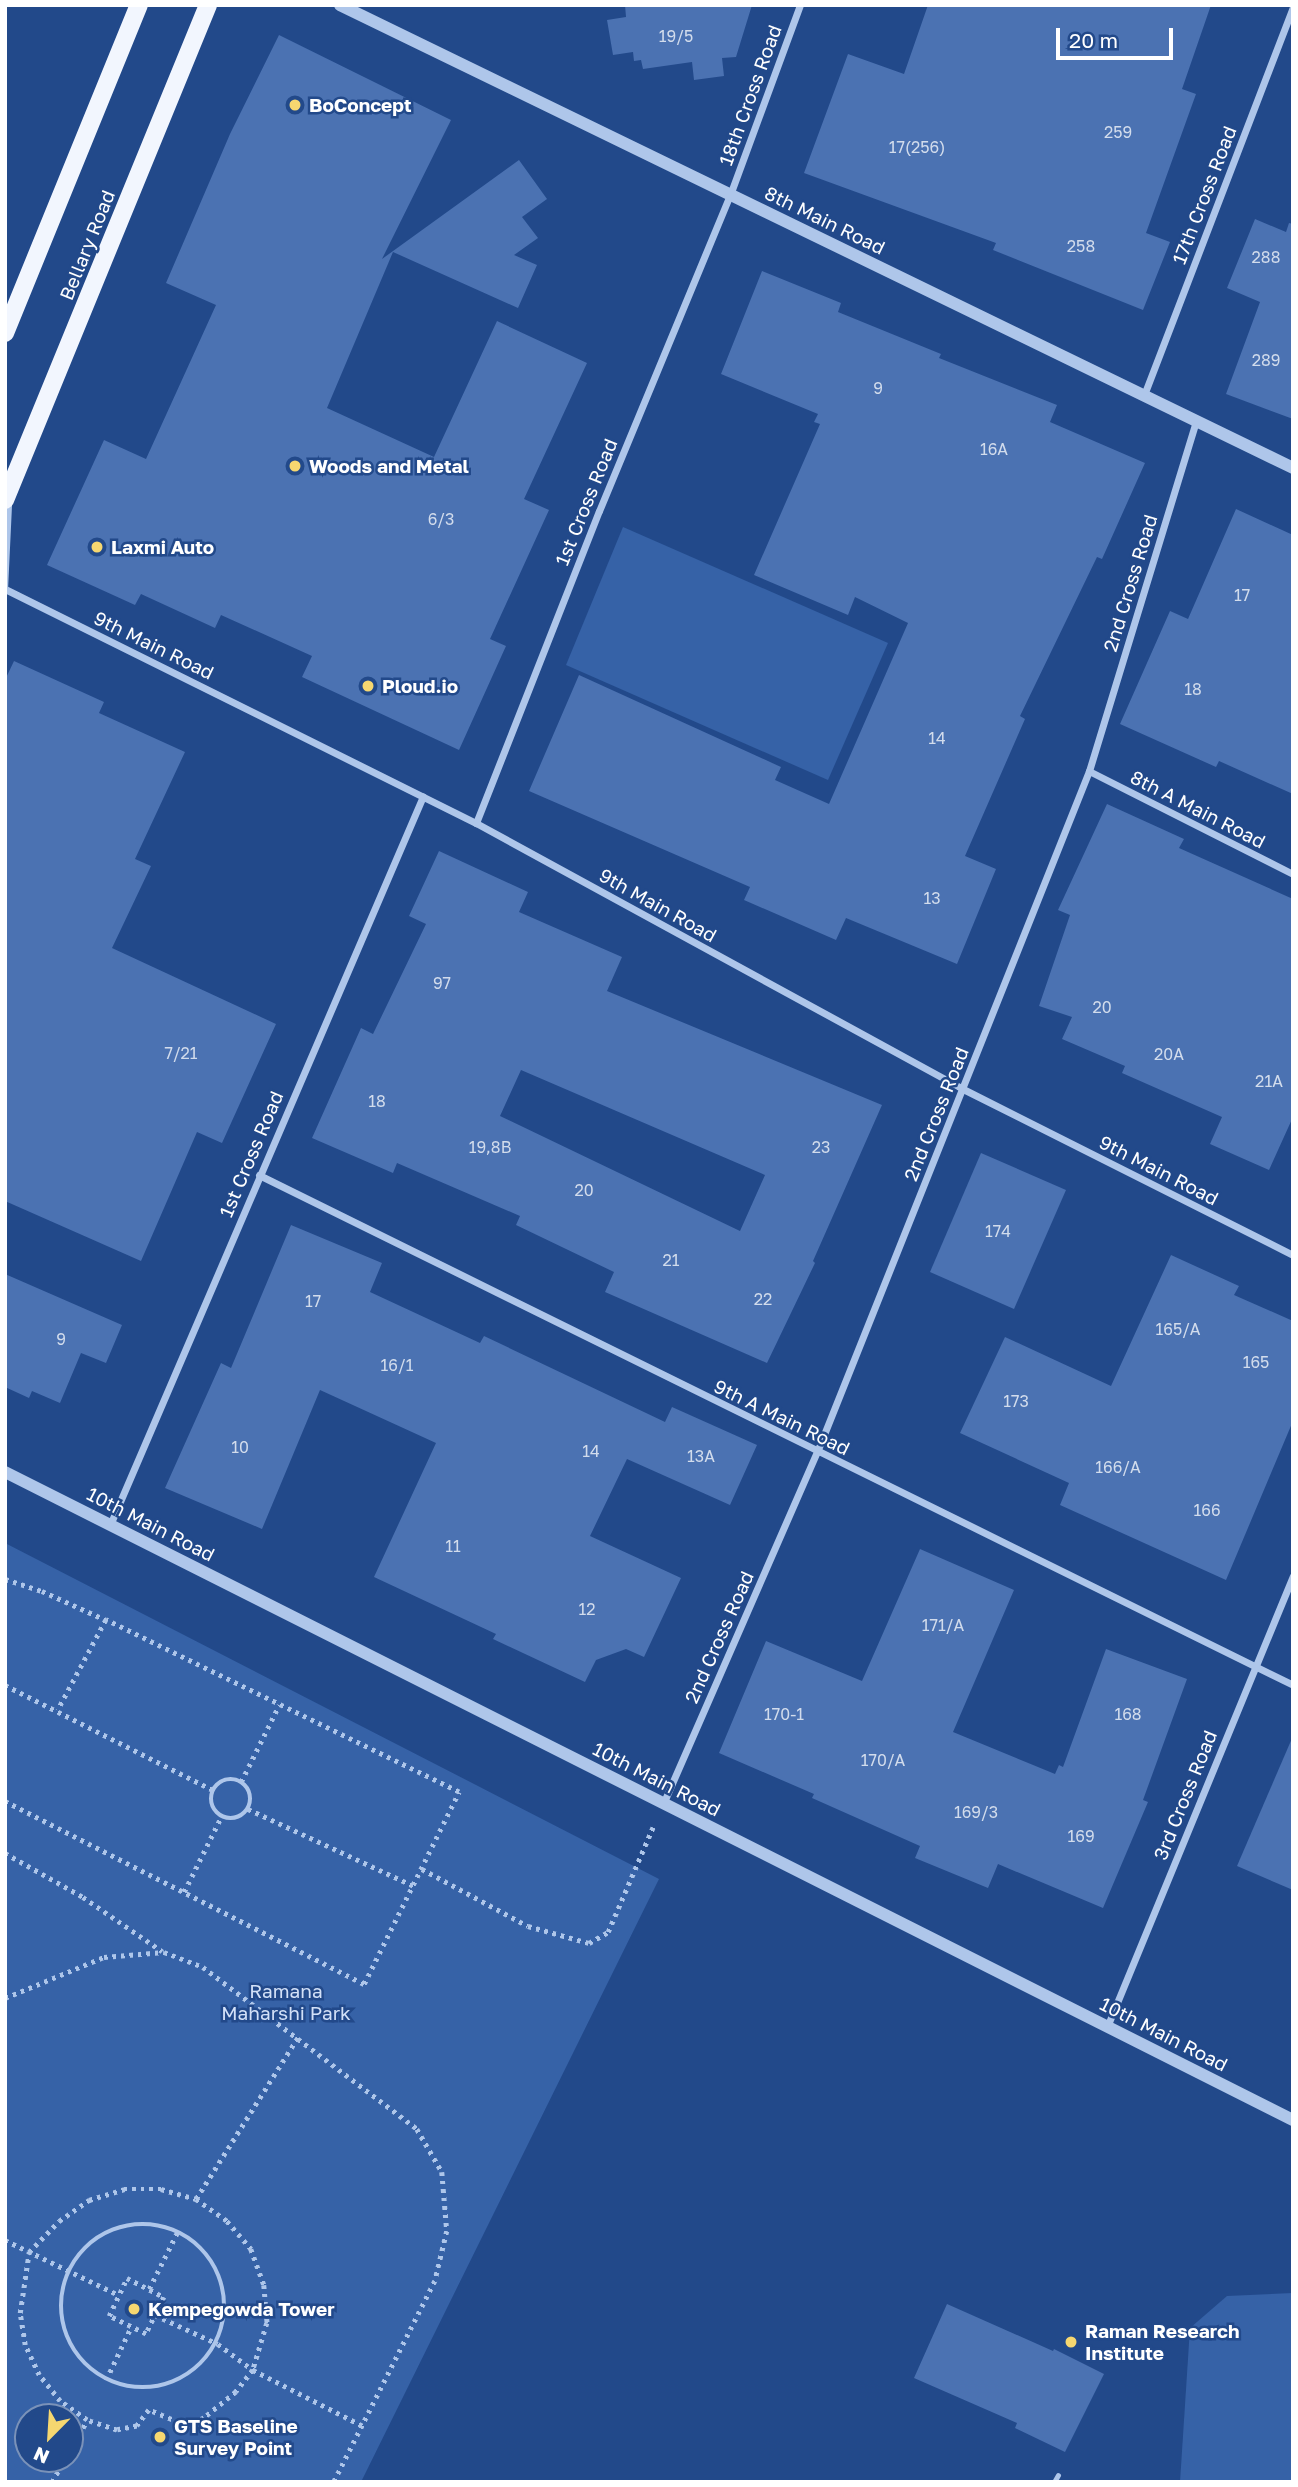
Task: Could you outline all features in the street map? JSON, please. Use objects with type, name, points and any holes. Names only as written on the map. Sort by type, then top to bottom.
[{"type":"main road","points":[[7,322],[139,5]]},
{"type":"main road","name":"Bellary Road","points":[[7,495],[208,5]]},
{"type":"street","name":"8th Main Road","points":[[340,5],[1293,468]]},
{"type":"street","name":"18th Cross Road","points":[[730,195],[800,5]]},
{"type":"street","name":"17th Cross Road","points":[[1144,396],[1293,6]]},
{"type":"street","name":"1st Cross Road","points":[[476,823],[599,511],[730,195]]},
{"type":"street","name":"2nd Cross Road","points":[[663,1804],[817,1452],[1089,771],[1196,420]]},
{"type":"street","name":"9th Main Road","points":[[5,589],[476,823],[963,1089],[1293,1255]]},
{"type":"street","name":"8th A Main Road","points":[[1089,771],[1293,874]]},
{"type":"street","name":"1st Cross Road","points":[[110,1526],[423,796]]},
{"type":"street","name":"9th A Main Road","points":[[259,1175],[1293,1685]]},
{"type":"street","name":"10th Main Road","points":[[5,1472],[1293,2120]]},
{"type":"street","name":"3rd Cross Road","points":[[1107,2027],[1293,1576]]},
{"type":"lane","points":[[5,589],[7,495]]},
{"type":"lane","points":[[1054,2482],[1058,2475]]},
{"type":"path","points":[[5,1579],[42,1591],[106,1620],[459,1792],[363,1984],[5,1801]]},
{"type":"path","points":[[58,1710],[106,1620]]},
{"type":"path","points":[[5,1685],[213,1790]]},
{"type":"path","points":[[241,1782],[279,1704]]},
{"type":"path","points":[[225,1780],[241,1782],[250,1794],[248,1810],[236,1818],[221,1817],[211,1804],[213,1790],[225,1780]]},
{"type":"path","points":[[422,1869],[528,1926],[589,1943],[608,1932],[663,1804]]},
{"type":"path","points":[[248,1810],[414,1886]]},
{"type":"path","points":[[184,1892],[221,1817]]},
{"type":"path","points":[[5,1853],[82,1897],[164,1952],[203,1968],[298,2037],[417,2129],[442,2172],[447,2231],[435,2281],[334,2482]]},
{"type":"path","points":[[5,1998],[104,1956],[164,1952]]},
{"type":"path","points":[[196,2199],[298,2037]]},
{"type":"path","points":[[124,2189],[161,2189],[196,2199],[227,2221],[251,2249],[264,2285],[267,2323],[253,2370],[236,2392],[204,2418],[187,2426],[149,2410],[137,2426],[117,2430],[87,2420],[53,2392],[39,2375],[25,2345],[20,2313],[29,2252],[59,2221],[89,2200],[124,2189]]},
{"type":"path","points":[[146,2223],[178,2231],[205,2250],[222,2279],[226,2312],[218,2344],[198,2370],[169,2385],[137,2389],[106,2381],[80,2361],[64,2333],[60,2301],[68,2270],[87,2245],[114,2228],[146,2223]]},
{"type":"path","points":[[149,2289],[178,2231]]},
{"type":"path","points":[[5,2240],[120,2294]]},
{"type":"path","points":[[127,2278],[164,2297],[146,2334],[109,2316],[120,2294],[127,2278]]},
{"type":"path","points":[[155,2315],[218,2344],[253,2370],[363,2426]]},
{"type":"path","points":[[106,2381],[131,2327]]},
{"type":"path","points":[[84,2425],[87,2420]]},
{"type":"green space","points":[[623,527],[888,643],[828,780],[566,665]]},
{"type":"green space","name":"Ramana Maharshi Park","points":[[5,1543],[659,1879],[361,2482],[5,2482]]},
{"type":"green space","points":[[1293,2293],[1293,2482],[1180,2482],[1190,2328],[1227,2296]]},
{"type":"building","points":[[625,5],[752,5],[736,57],[722,58],[724,76],[694,80],[692,62],[643,69],[641,60],[634,61],[633,52],[613,55],[607,20],[626,17]]},
{"type":"building","points":[[928,5],[1211,5],[1182,89],[1196,94],[1146,233],[1170,242],[1143,310],[993,250],[996,243],[804,173],[848,54],[904,74]]},
{"type":"building","points":[[279,35],[451,120],[382,259],[519,160],[547,199],[522,217],[538,238],[514,255],[537,265],[518,308],[393,252],[327,408],[434,457],[497,321],[587,363],[524,499],[549,510],[490,639],[506,646],[459,750],[302,677],[312,656],[221,615],[215,628],[141,594],[135,605],[47,565],[104,440],[146,459],[216,305],[166,283],[230,134]]},
{"type":"building","points":[[1255,219],[1286,232],[1289,223],[1293,224],[1293,419],[1226,394],[1260,302],[1227,288]]},
{"type":"building","points":[[762,271],[841,303],[838,312],[941,354],[939,358],[1057,405],[1050,422],[1145,463],[1102,559],[1097,557],[1020,716],[1025,719],[965,856],[996,869],[957,964],[846,918],[836,940],[744,900],[750,887],[529,791],[579,675],[781,767],[775,780],[829,804],[908,623],[855,597],[848,615],[754,575],[820,424],[814,422],[818,414],[721,374]]},
{"type":"building","points":[[1236,509],[1293,535],[1293,794],[1219,761],[1216,767],[1120,724],[1170,611],[1188,619]]},
{"type":"building","points":[[14,661],[104,702],[99,713],[185,752],[135,859],[151,866],[112,948],[276,1024],[222,1143],[197,1132],[141,1261],[5,1201],[5,680]]},
{"type":"building","points":[[1107,804],[1184,839],[1179,848],[1293,899],[1293,1117],[1269,1170],[1210,1144],[1222,1117],[1122,1073],[1125,1066],[1062,1039],[1072,1017],[1039,1006],[1070,915],[1058,910]]},
{"type":"building","points":[[439,851],[528,892],[519,912],[622,957],[607,991],[882,1105],[813,1261],[815,1263],[767,1363],[605,1292],[614,1272],[516,1225],[520,1216],[397,1163],[393,1173],[312,1138],[361,1028],[373,1034],[426,924],[409,916]],"holes":[[[521,1070],[765,1175],[740,1231],[500,1116]]]},
{"type":"building","points":[[981,1153],[1066,1190],[1014,1309],[930,1272]]},
{"type":"building","points":[[291,1225],[382,1263],[370,1292],[480,1343],[484,1336],[665,1422],[672,1407],[757,1445],[730,1505],[627,1459],[590,1536],[681,1578],[644,1657],[626,1649],[596,1660],[585,1682],[493,1639],[496,1634],[374,1577],[436,1443],[320,1390],[262,1529],[165,1488],[221,1363],[231,1368]]},
{"type":"building","points":[[1171,1255],[1239,1286],[1234,1295],[1293,1321],[1293,1421],[1226,1580],[1060,1505],[1069,1483],[960,1433],[1005,1337],[1111,1386]]},
{"type":"building","points":[[5,1274],[122,1325],[106,1363],[81,1353],[60,1403],[32,1391],[29,1398],[5,1387]]},
{"type":"building","points":[[920,1549],[1014,1590],[953,1732],[1055,1774],[1059,1765],[1063,1767],[1106,1649],[1187,1679],[1143,1800],[1148,1802],[1103,1908],[998,1864],[988,1888],[915,1858],[920,1846],[812,1798],[814,1794],[719,1753],[766,1641],[862,1681]]},
{"type":"building","points":[[1293,1736],[1293,1890],[1237,1866]]},
{"type":"building","points":[[947,2304],[1053,2351],[1054,2349],[1104,2374],[1065,2452],[1015,2428],[1017,2423],[914,2378]]},
{"type":"place","name":"BoConcept","points":[[295,105]]},
{"type":"place","name":"Woods and Metal","points":[[295,466]]},
{"type":"place","name":"Laxmi Auto","points":[[97,547]]},
{"type":"place","name":"Ploud.io","points":[[368,686]]},
{"type":"place","name":"Kempegowda Tower","points":[[134,2309]]},
{"type":"place","name":"Raman Research Institute","points":[[1071,2342]]},
{"type":"place","name":"GTS Baseline Survey Point","points":[[160,2437]]}]
